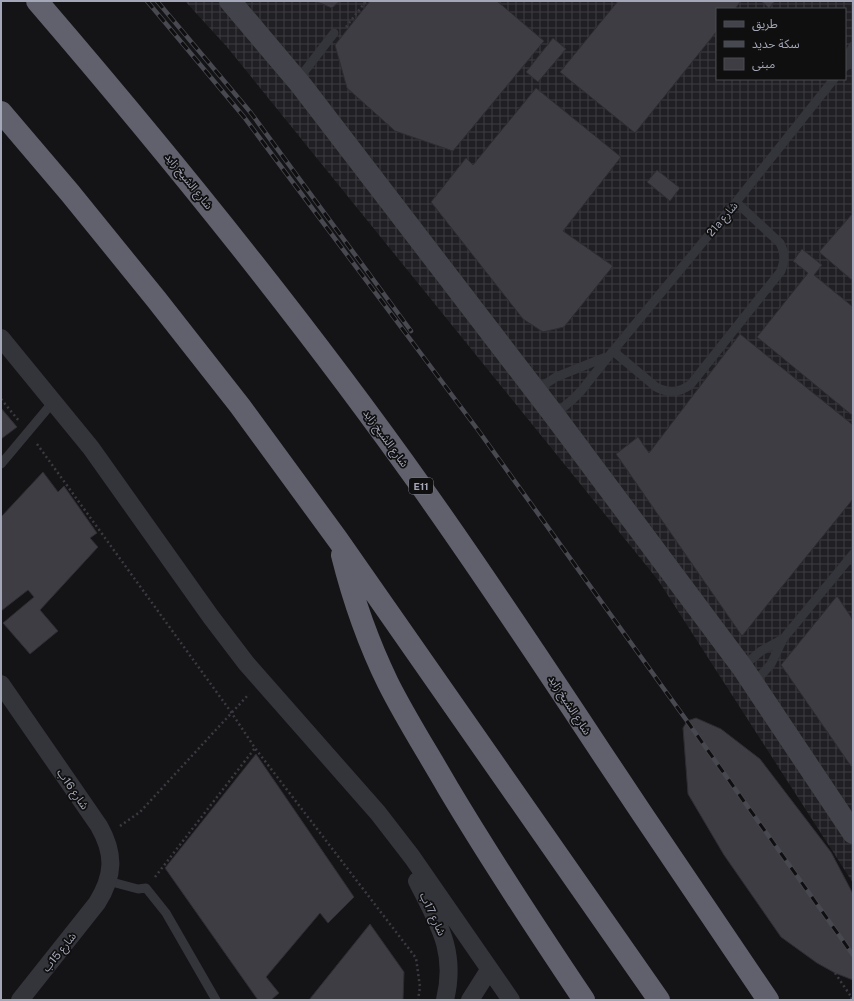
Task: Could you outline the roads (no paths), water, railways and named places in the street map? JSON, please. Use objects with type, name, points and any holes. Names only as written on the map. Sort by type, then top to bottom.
[{"type":"highway","name":"شارع الشيخ زايد","points":[[37,1],[128,107],[229,232],[323,352],[391,444],[514,619],[606,760],[768,1000]]},
{"type":"highway","points":[[1,112],[70,193],[240,406],[338,540],[659,1000]]},
{"type":"highway","points":[[338,540],[347,576],[364,627],[385,676],[406,717],[488,854],[584,1000]]},
{"type":"street","points":[[230,1],[297,80],[554,415],[748,676],[853,834]]},
{"type":"street","points":[[1,338],[91,448],[228,640],[261,682],[378,813],[412,857],[512,1000]]},
{"type":"street","name":"شارع 16ب","points":[[1,684],[104,836],[111,858],[108,881],[104,892],[97,903]]},
{"type":"street","name":"شارع 17ب","points":[[393,834],[442,931],[446,945],[450,974],[445,1000]]},
{"type":"street","name":"شارع 15ب","points":[[20,1000],[97,903]]},
{"type":"street","points":[[470,1000],[490,970]]},
{"type":"lane","points":[[297,80],[334,33]]},
{"type":"lane","points":[[846,59],[853,46]]},
{"type":"lane","name":"21a شارع","points":[[554,415],[572,400],[736,202],[833,80]]},
{"type":"lane","points":[[610,354],[663,391],[678,392],[691,384],[782,271],[784,264],[783,250],[780,243],[736,202]]},
{"type":"lane","name":"21a شارع","points":[[535,391],[556,377],[610,354]]},
{"type":"lane","points":[[1,464],[53,402]]},
{"type":"lane","points":[[748,676],[771,664],[783,639],[853,554]]},
{"type":"lane","points":[[748,676],[761,651],[783,639]]},
{"type":"lane","points":[[108,881],[138,889],[146,888],[166,913],[216,1000]]},
{"type":"railway","points":[[147,1],[244,117],[478,430],[853,955]]},
{"type":"railway","points":[[157,1],[251,113],[411,331]]}]
